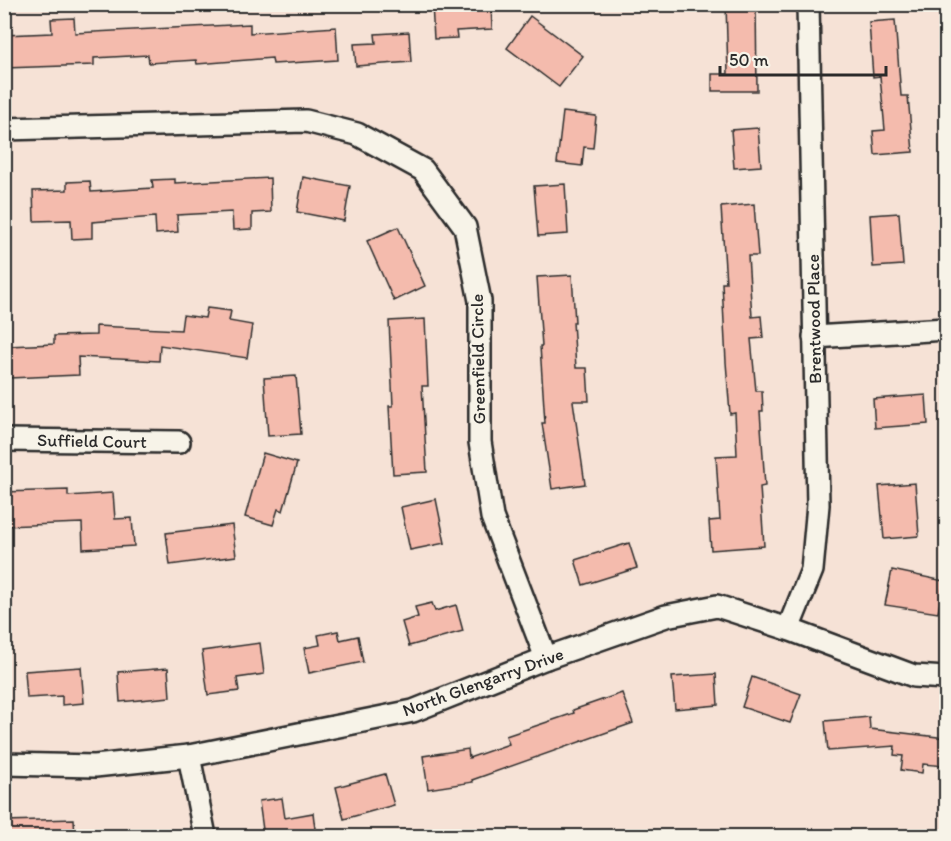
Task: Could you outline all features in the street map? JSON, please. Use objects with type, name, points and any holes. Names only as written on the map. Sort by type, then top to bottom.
[{"type":"street","name":"Brentwood Place","points":[[788,629],[812,570],[818,505],[808,4]]},
{"type":"street","name":"Greenfield Circle","points":[[4,129],[306,121],[357,134],[423,170],[465,227],[480,301],[480,442],[492,517],[546,658]]},
{"type":"street","points":[[814,337],[946,329]]},
{"type":"street","name":"Suffield Court","points":[[4,441],[179,442]]},
{"type":"street","name":"North Glengarry Drive","points":[[4,765],[95,766],[189,756],[413,711],[546,658],[666,616],[717,606],[788,629],[914,676],[946,678]]},
{"type":"street","points":[[189,756],[205,837]]},
{"type":"building","points":[[432,4],[491,4],[492,29],[456,31],[457,38],[434,39]]},
{"type":"building","points":[[726,4],[756,4],[757,91],[712,91],[712,74],[728,74]]},
{"type":"building","points":[[530,16],[583,56],[559,87],[507,48]]},
{"type":"building","points":[[74,18],[75,33],[250,24],[250,33],[336,27],[338,60],[273,64],[272,58],[197,64],[196,60],[149,63],[148,55],[94,58],[94,65],[4,68],[4,35],[52,33],[51,19]]},
{"type":"building","points":[[895,20],[901,96],[908,96],[913,152],[875,155],[873,131],[885,130],[880,76],[873,77],[869,22]]},
{"type":"building","points":[[409,32],[411,62],[356,66],[354,44],[376,43],[375,34]]},
{"type":"building","points":[[563,112],[596,116],[593,148],[584,147],[582,166],[557,163]]},
{"type":"building","points":[[758,128],[761,166],[734,168],[731,130]]},
{"type":"building","points":[[303,177],[350,186],[344,221],[297,212]]},
{"type":"building","points":[[270,178],[271,212],[252,213],[252,229],[233,230],[232,212],[177,215],[178,232],[156,234],[155,217],[92,222],[92,238],[72,239],[71,220],[34,221],[33,191],[67,190],[67,182],[90,181],[91,192],[153,188],[152,180],[175,179],[175,183]]},
{"type":"building","points":[[565,184],[568,234],[538,236],[534,186]]},
{"type":"building","points":[[754,204],[758,256],[748,256],[752,317],[761,316],[763,338],[751,339],[756,391],[762,391],[763,411],[760,411],[765,486],[760,487],[764,546],[711,550],[709,521],[720,520],[716,456],[737,455],[735,413],[730,414],[726,362],[722,283],[726,283],[721,207]]},
{"type":"building","points":[[899,213],[903,265],[873,267],[870,215]]},
{"type":"building","points":[[398,227],[425,286],[394,301],[367,241]]},
{"type":"building","points":[[572,275],[576,368],[587,368],[589,401],[573,401],[585,484],[552,489],[542,423],[545,423],[537,277]]},
{"type":"building","points":[[207,308],[231,311],[229,321],[252,325],[247,358],[160,345],[159,361],[78,357],[79,375],[9,378],[8,346],[54,344],[54,336],[96,335],[96,326],[181,330],[183,315],[205,318]]},
{"type":"building","points":[[425,319],[428,386],[422,386],[427,472],[393,474],[389,406],[393,406],[389,321]]},
{"type":"building","points":[[296,376],[301,434],[268,436],[264,378]]},
{"type":"building","points":[[926,395],[928,424],[875,428],[873,399]]},
{"type":"building","points":[[263,453],[297,463],[283,511],[278,509],[273,525],[245,517]]},
{"type":"building","points":[[915,483],[919,536],[884,539],[879,486]]},
{"type":"building","points":[[68,490],[68,496],[113,493],[115,519],[132,518],[134,546],[83,549],[82,523],[4,526],[4,492]]},
{"type":"building","points":[[436,499],[445,543],[410,550],[401,507]]},
{"type":"building","points":[[232,525],[236,556],[170,565],[166,533]]},
{"type":"building","points":[[629,543],[637,568],[583,585],[575,560]]},
{"type":"building","points":[[892,570],[944,581],[938,613],[885,605]]},
{"type":"building","points":[[432,603],[435,611],[456,605],[463,631],[409,646],[402,622],[418,617],[415,607]]},
{"type":"building","points":[[338,631],[340,640],[358,636],[363,662],[309,673],[304,648],[320,645],[318,635]]},
{"type":"building","points":[[260,643],[264,674],[237,678],[239,691],[208,695],[202,651]]},
{"type":"building","points":[[81,667],[84,703],[62,705],[62,696],[27,698],[25,671]]},
{"type":"building","points":[[168,668],[170,697],[120,702],[118,672]]},
{"type":"building","points":[[716,674],[718,705],[675,709],[672,677]]},
{"type":"building","points":[[752,677],[801,694],[790,723],[742,707]]},
{"type":"building","points":[[622,693],[633,723],[472,780],[473,782],[428,789],[423,756],[468,749],[469,758],[509,744],[506,736],[574,713],[573,710]]},
{"type":"building","points":[[869,717],[870,729],[946,738],[946,766],[923,764],[922,773],[901,770],[903,756],[894,755],[895,746],[828,751],[825,721]]},
{"type":"building","points":[[385,774],[394,805],[344,819],[336,787]]},
{"type":"building","points":[[282,798],[285,818],[313,813],[316,837],[264,837],[259,801]]},
{"type":"building","points":[[74,819],[75,837],[6,837],[6,821]]}]
